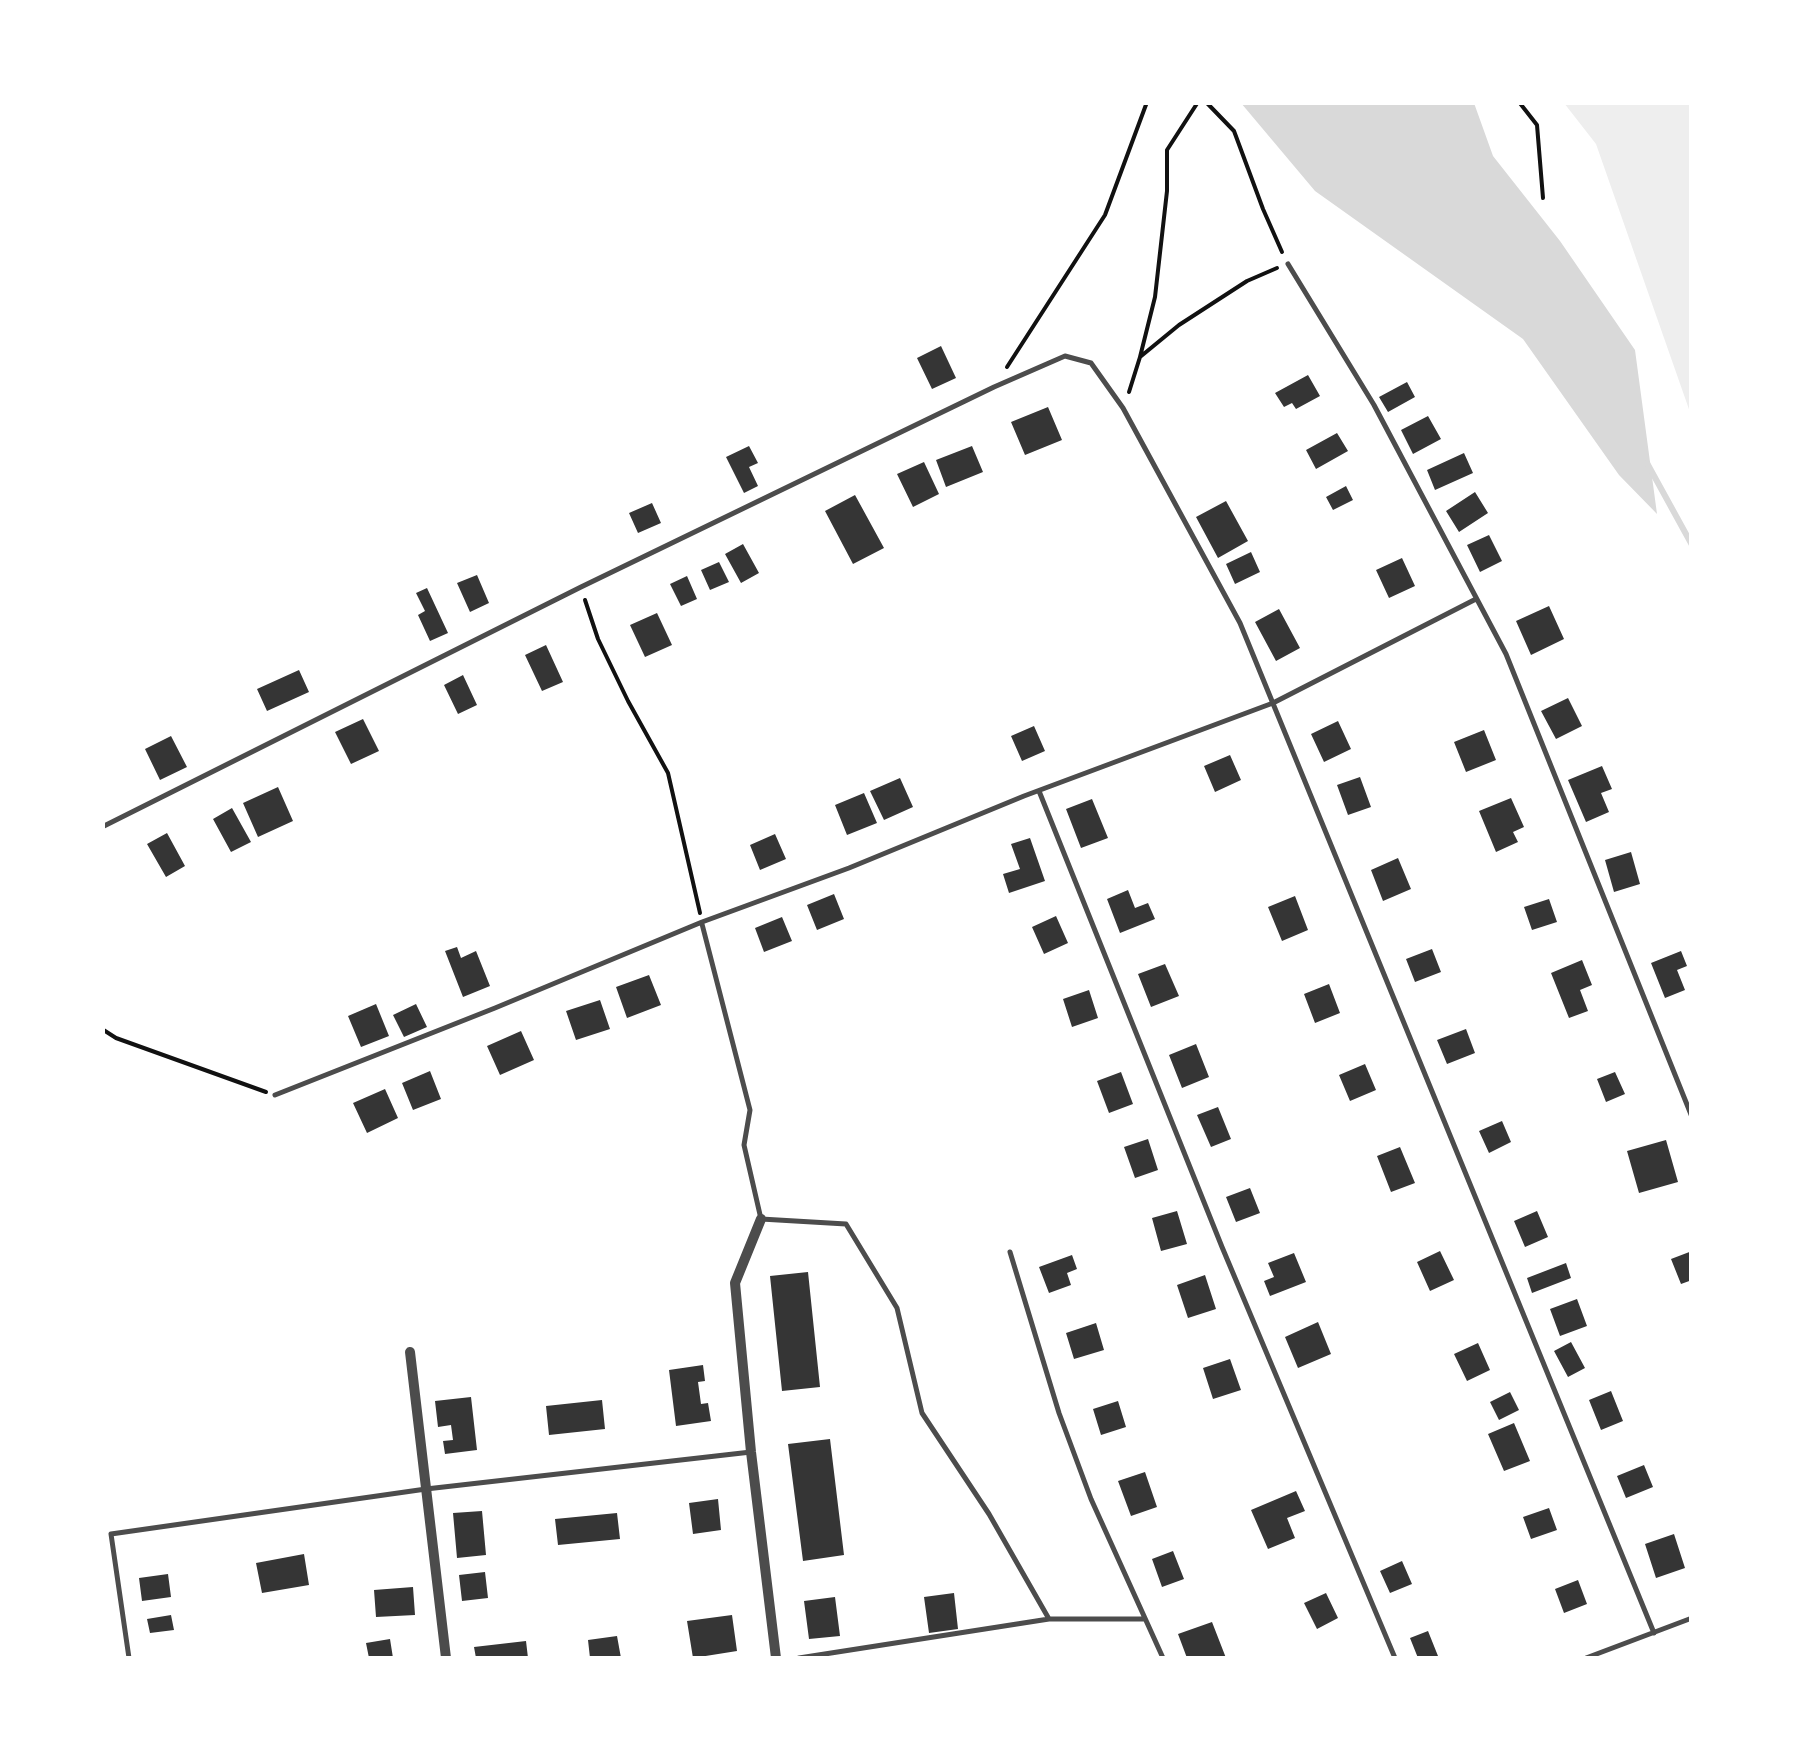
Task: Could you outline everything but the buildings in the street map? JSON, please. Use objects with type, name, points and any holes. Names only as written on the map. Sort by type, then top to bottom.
[{"type":"street","points":[[761,1219],[735,1282],[776,1658]]},
{"type":"street","points":[[410,1352],[446,1658]]},
{"type":"lane","points":[[1288,264],[1374,405],[1506,654],[1692,1117]]},
{"type":"lane","points":[[102,827],[580,586],[994,387],[1064,356],[1091,364],[1124,408],[1240,623],[1654,1633]]},
{"type":"lane","points":[[276,1095],[702,922],[1273,703],[1476,599]]},
{"type":"lane","points":[[1038,791],[1222,1247],[1395,1658]]},
{"type":"lane","points":[[702,922],[750,1110],[744,1146],[761,1219],[846,1224],[898,1308],[922,1413],[989,1514],[1049,1619]]},
{"type":"lane","points":[[1010,1252],[1090,1499],[1163,1658]]},
{"type":"lane","points":[[130,1658],[111,1534],[426,1489],[752,1452]]},
{"type":"lane","points":[[1586,1658],[1692,1618]]},
{"type":"lane","points":[[799,1658],[1049,1619],[1145,1620]]},
{"type":"path","points":[[994,387],[1104,215],[1147,102]]},
{"type":"path","points":[[1124,408],[1156,297],[1168,150],[1198,102]]},
{"type":"path","points":[[1140,357],[1179,325],[1248,280],[1288,264],[1234,131],[1206,102]]},
{"type":"path","points":[[1518,102],[1537,125],[1543,198]]},
{"type":"path","points":[[580,586],[598,640],[668,774],[702,922]]},
{"type":"path","points":[[102,1028],[116,1038],[276,1095]]},
{"type":"shaded area","points":[[1241,103],[1474,103],[1493,156],[1560,241],[1635,350],[1657,514],[1619,475],[1523,339],[1315,191]]},
{"type":"shaded area","points":[[1564,103],[1691,103],[1691,415],[1596,144]]},
{"type":"waterway","points":[[1647,463],[1692,545]]}]
